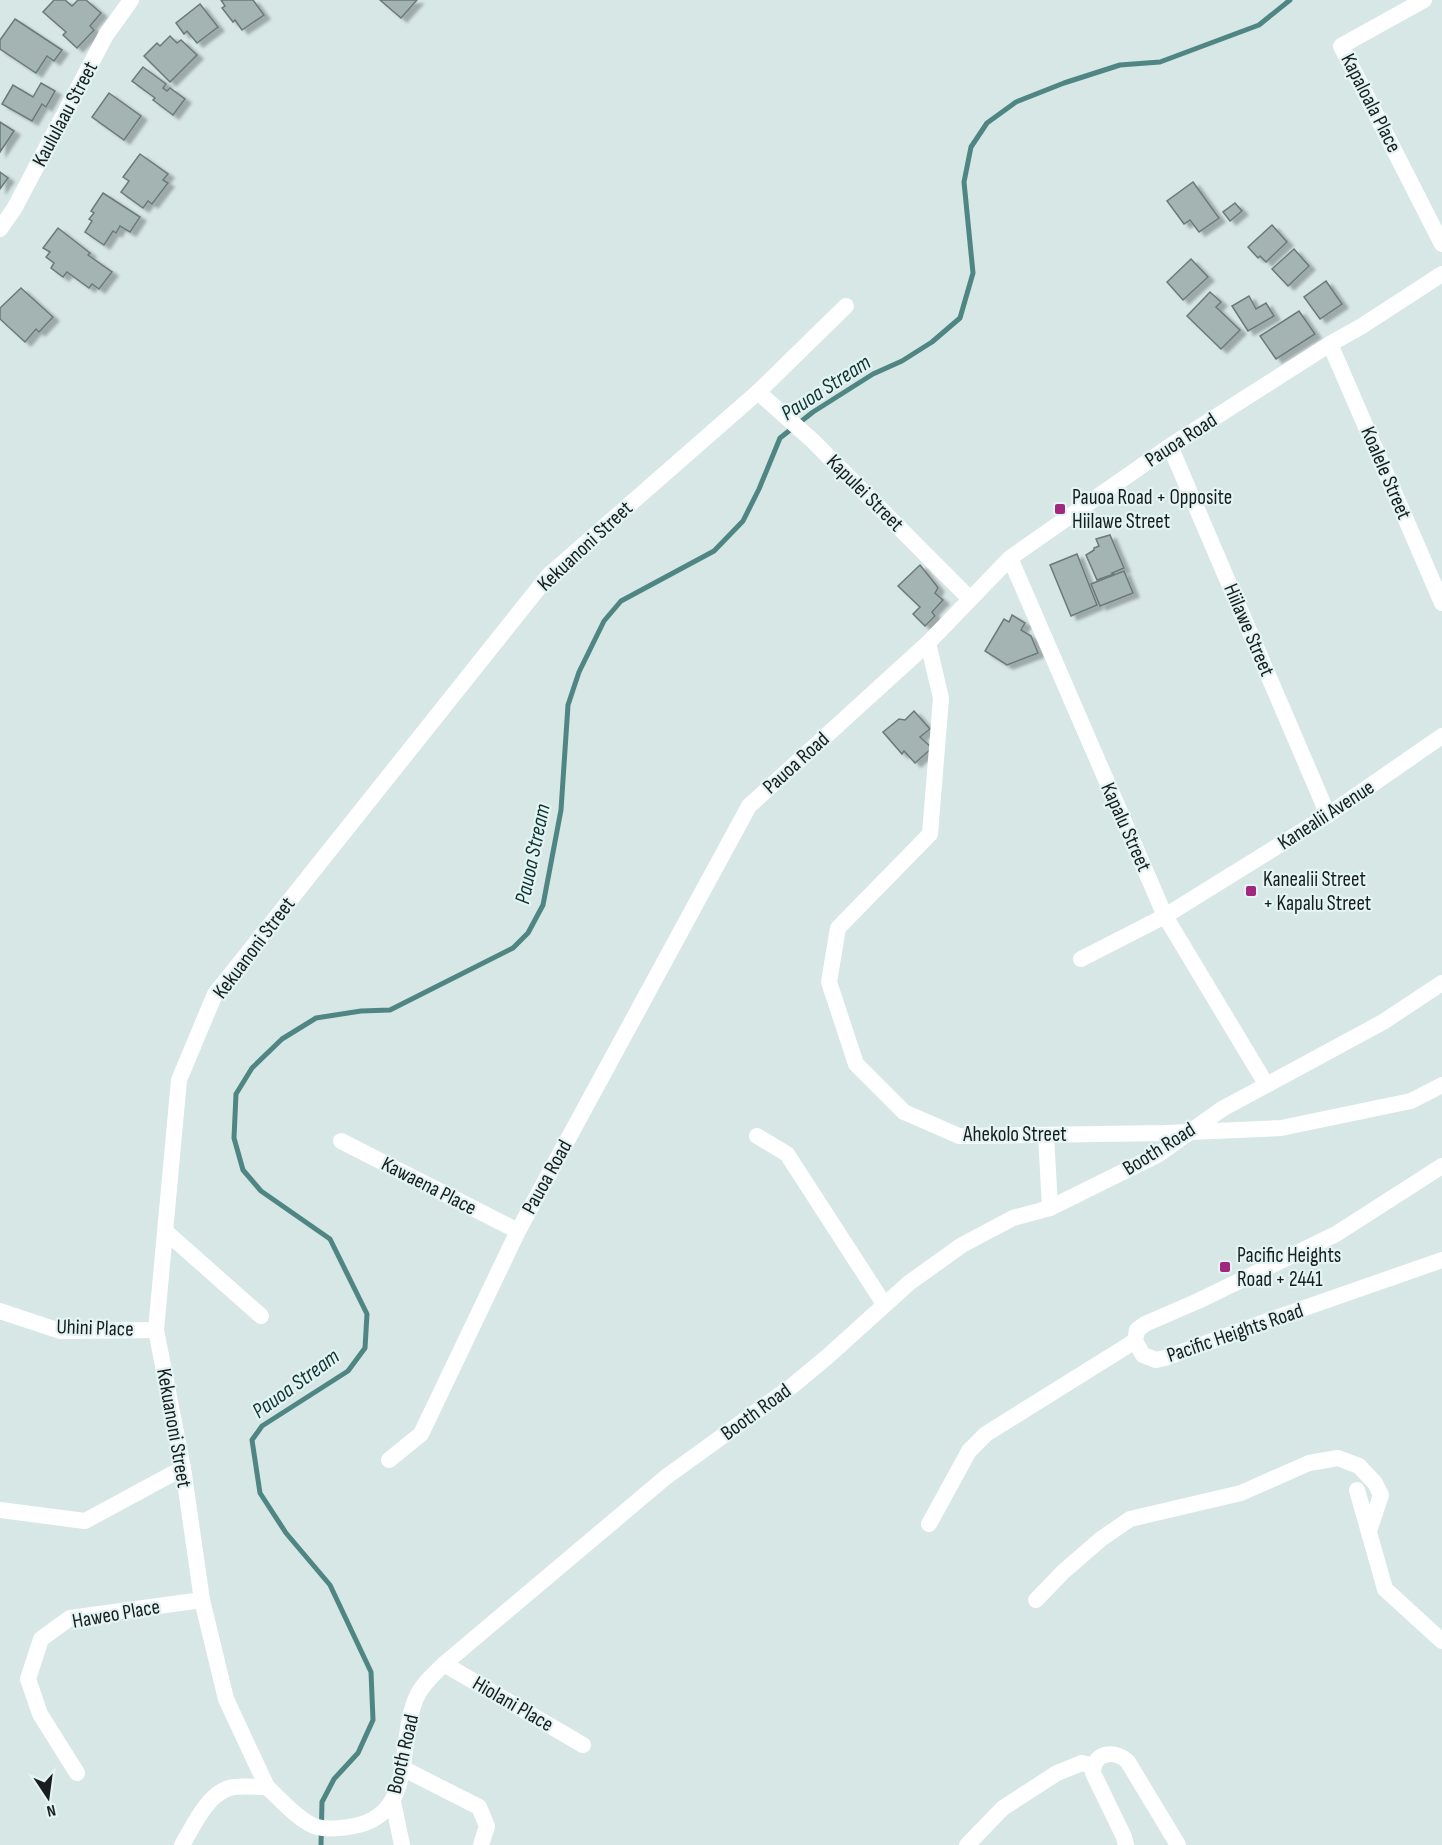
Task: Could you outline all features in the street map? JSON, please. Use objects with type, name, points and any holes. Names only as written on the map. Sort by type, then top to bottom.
[{"type":"street","name":"Kaululaau Street","points":[[0,229],[14,209],[106,35],[131,0]]},
{"type":"street","name":"Kapaloala Place","points":[[1424,0],[1341,46],[1442,244]]},
{"type":"street","name":"Pauoa Road","points":[[389,1460],[421,1434],[518,1231],[749,806],[928,643],[1010,558],[1170,446],[1442,274]]},
{"type":"street","name":"Kekuanoni Street","points":[[267,1787],[226,1699],[202,1600],[183,1468],[156,1330],[179,1080],[215,994],[549,576],[758,392],[846,306]]},
{"type":"street","name":"Koalele Street","points":[[1330,344],[1442,603]]},
{"type":"street","name":"Kapulei Street","points":[[758,392],[813,441],[969,598]]},
{"type":"street","name":"Hiilawe Street","points":[[1170,446],[1328,815]]},
{"type":"street","name":"Kapalu Street","points":[[1010,558],[1165,916],[1266,1084]]},
{"type":"street","name":"Ahekolo Street","points":[[928,643],[941,698],[930,834],[838,928],[830,981],[856,1064],[904,1112],[959,1136],[1281,1128],[1411,1101],[1442,1085]]},
{"type":"street","name":"Kanealii Avenue","points":[[1081,959],[1165,916],[1328,815],[1442,736]]},
{"type":"street","name":"Booth Road","points":[[267,1787],[316,1827],[349,1827],[375,1820],[393,1802],[400,1782],[410,1718],[417,1697],[425,1683],[444,1664],[666,1477],[827,1358],[909,1283],[962,1245],[1013,1218],[1050,1208],[1159,1154],[1222,1109],[1383,1022],[1442,983]]},
{"type":"street","points":[[1046,1135],[1050,1208]]},
{"type":"street","points":[[757,1136],[787,1154],[884,1304]]},
{"type":"street","name":"Kawaena Place","points":[[341,1141],[518,1231]]},
{"type":"street","name":"Pacific Heights Road","points":[[1442,1166],[1336,1234],[1145,1324],[1137,1330],[1135,1341],[1143,1355],[1156,1360],[1165,1358],[1442,1260]]},
{"type":"street","points":[[165,1231],[261,1316]]},
{"type":"street","name":"Uhini Place","points":[[0,1311],[60,1331],[156,1330]]},
{"type":"street","points":[[929,1524],[969,1452],[986,1434],[1135,1341]]},
{"type":"street","points":[[1036,1600],[1063,1572],[1101,1539],[1130,1519],[1241,1493],[1309,1463],[1338,1458],[1359,1466],[1375,1483],[1381,1495],[1369,1531]]},
{"type":"street","points":[[0,1510],[85,1521],[183,1468]]},
{"type":"street","points":[[1357,1490],[1385,1589],[1442,1641]]},
{"type":"street","name":"Haweo Place","points":[[77,1773],[40,1714],[28,1679],[41,1639],[70,1618],[202,1600]]},
{"type":"street","name":"Hiolani Place","points":[[444,1664],[583,1744]]},
{"type":"street","points":[[1126,1845],[1096,1782],[1093,1766],[1100,1756],[1107,1754],[1113,1753],[1124,1758],[1178,1845]]},
{"type":"street","points":[[967,1845],[1003,1808],[1057,1773],[1082,1763],[1093,1766]]},
{"type":"street","points":[[402,1768],[479,1807],[487,1826],[482,1845]]},
{"type":"street","points":[[182,1845],[210,1802],[219,1793],[232,1787],[267,1787]]},
{"type":"street","points":[[393,1802],[402,1845]]},
{"type":"building","points":[[54,0],[65,0],[72,6],[78,0],[86,0],[101,13],[90,26],[94,30],[77,48],[63,35],[66,32],[43,12]]},
{"type":"building","points":[[221,0],[253,0],[264,15],[242,30],[222,8],[225,6]]},
{"type":"building","points":[[380,0],[417,0],[401,18]]},
{"type":"building","points":[[200,4],[218,27],[197,43],[187,31],[184,34],[176,23]]},
{"type":"building","points":[[15,19],[62,50],[54,61],[47,56],[36,73],[0,49],[0,40]]},
{"type":"building","points":[[170,36],[177,43],[181,40],[197,55],[170,82],[144,56],[157,43],[160,46]]},
{"type":"building","points":[[143,67],[166,84],[163,88],[167,91],[170,88],[185,99],[173,115],[132,81]]},
{"type":"building","points":[[41,83],[55,91],[46,107],[42,104],[32,121],[2,104],[13,85],[33,97]]},
{"type":"building","points":[[109,93],[141,116],[124,140],[92,117]]},
{"type":"building","points":[[0,122],[14,131],[0,152]]},
{"type":"building","points":[[140,154],[168,174],[163,180],[168,183],[152,204],[148,201],[143,208],[121,192],[129,181],[123,177]]},
{"type":"building","points":[[0,172],[8,178],[0,189]]},
{"type":"building","points":[[1193,182],[1219,218],[1199,232],[1190,220],[1184,224],[1167,201]]},
{"type":"building","points":[[103,193],[140,217],[130,232],[120,226],[116,233],[113,231],[104,245],[85,232],[92,221],[89,219],[94,213],[91,211]]},
{"type":"building","points":[[1235,203],[1242,211],[1230,221],[1223,212]]},
{"type":"building","points":[[1272,225],[1287,242],[1266,262],[1260,256],[1258,258],[1248,247]]},
{"type":"building","points":[[58,228],[90,253],[88,255],[112,272],[99,289],[92,284],[89,288],[67,272],[63,277],[51,268],[54,263],[46,257],[50,252],[43,248]]},
{"type":"building","points":[[1294,249],[1309,266],[1288,286],[1272,269]]},
{"type":"building","points":[[1191,259],[1208,277],[1183,300],[1167,282]]},
{"type":"building","points":[[1326,281],[1342,304],[1320,319],[1304,297]]},
{"type":"building","points":[[21,288],[53,317],[39,332],[36,329],[25,342],[0,319],[0,308]]},
{"type":"building","points":[[1210,292],[1221,302],[1216,307],[1240,330],[1221,349],[1187,316]]},
{"type":"building","points":[[1249,296],[1256,309],[1266,303],[1274,316],[1248,331],[1232,306]]},
{"type":"building","points":[[1299,311],[1315,334],[1276,359],[1260,336]]},
{"type":"building","points":[[1110,535],[1124,568],[1097,580],[1086,555],[1099,546],[1096,539]]},
{"type":"building","points":[[1077,554],[1097,605],[1071,616],[1050,565]]},
{"type":"building","points":[[920,565],[938,588],[935,593],[943,600],[932,612],[935,616],[925,626],[913,614],[920,607],[898,586]]},
{"type":"building","points":[[1124,571],[1133,593],[1100,606],[1091,584]]},
{"type":"building","points":[[1012,615],[1025,623],[1021,630],[1031,636],[1038,653],[1007,665],[985,651],[1004,619],[1009,622]]},
{"type":"building","points":[[914,711],[930,729],[920,737],[932,748],[915,763],[904,751],[902,754],[883,732],[899,719],[905,720]]},
{"type":"waterway","name":"Pauoa Stream","points":[[321,1845],[322,1802],[334,1779],[358,1753],[373,1720],[371,1672],[330,1585],[286,1533],[260,1493],[252,1440],[262,1426],[348,1371],[365,1348],[367,1314],[330,1239],[261,1191],[243,1170],[234,1138],[236,1094],[252,1068],[282,1039],[316,1018],[361,1011],[390,1010],[513,948],[528,933],[543,905],[561,810],[568,705],[579,672],[604,621],[621,601],[714,551],[743,521],[780,438],[813,412],[873,374],[902,361],[932,342],[960,318],[973,273],[964,182],[971,147],[987,123],[1016,102],[1064,83],[1120,65],[1160,62],[1259,25],[1290,0]]},
{"type":"place","name":"Pauoa Road + Opposite Hiilawe Street","points":[[1060,509]]},
{"type":"place","name":"Kanealii Street + Kapalu Street","points":[[1251,891]]},
{"type":"place","name":"Pacific Heights Road + 2441","points":[[1225,1267]]}]
